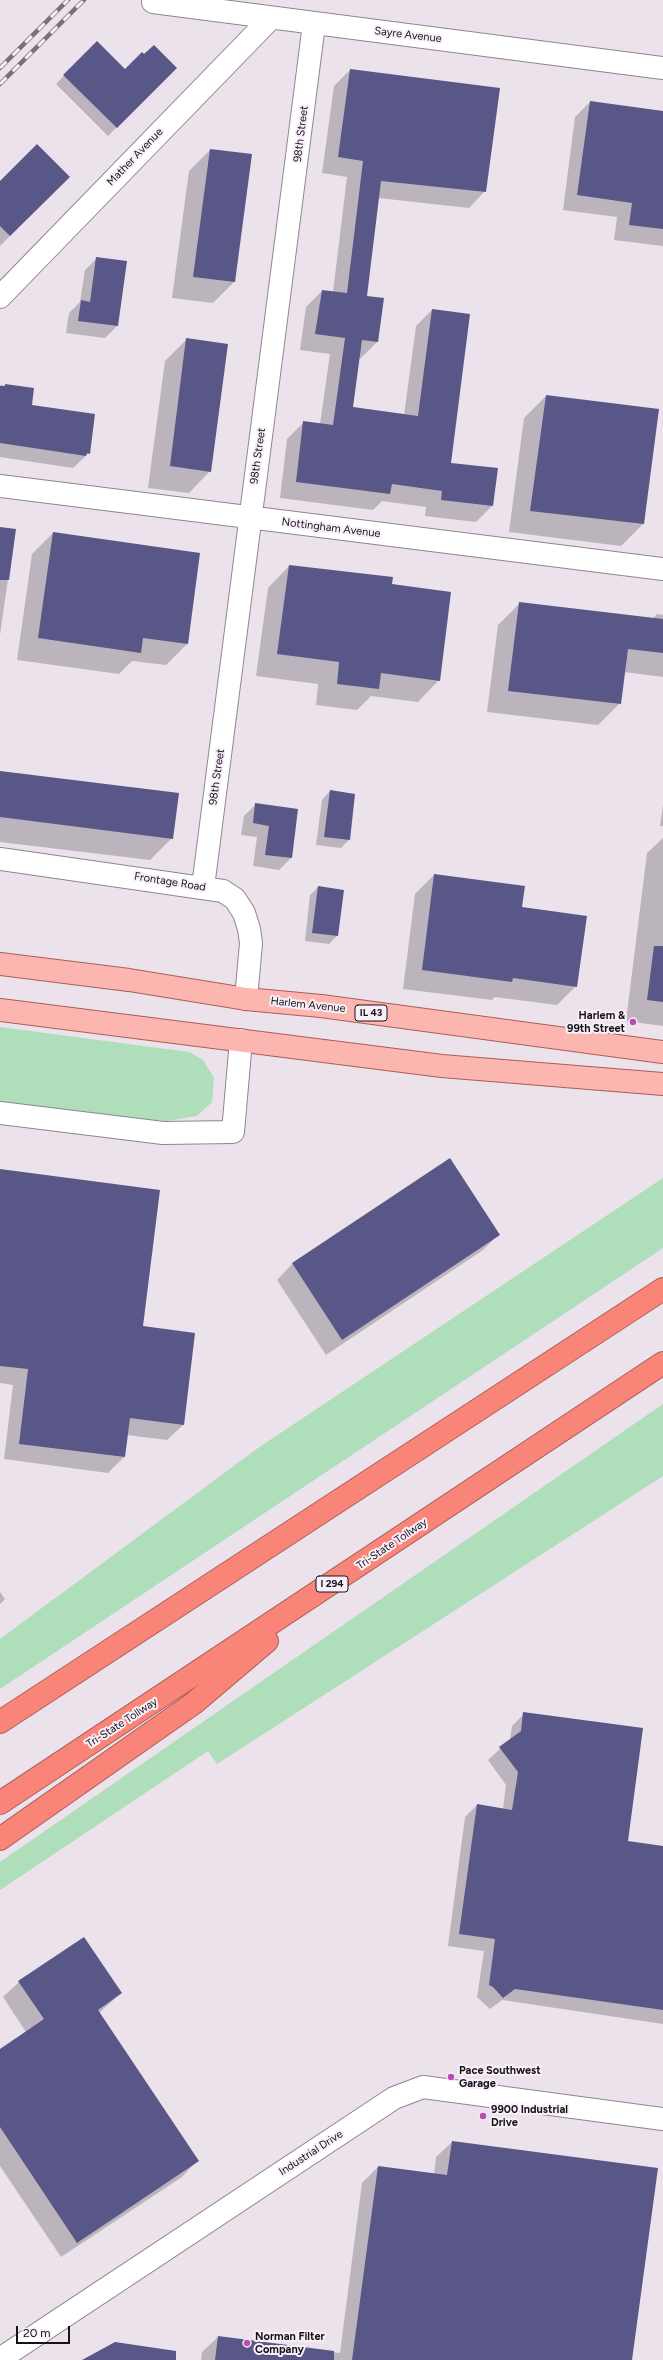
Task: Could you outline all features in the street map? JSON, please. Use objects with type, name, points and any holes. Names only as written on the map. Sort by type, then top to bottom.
[{"type":"highway","points":[[0,1722],[663,1289]]},
{"type":"highway","name":"Tri-State Tollway","points":[[0,1803],[663,1363]]},
{"type":"highway","points":[[0,1839],[194,1703],[338,1580]]},
{"type":"main road","name":"Harlem Avenue","points":[[0,964],[129,980],[246,999],[321,1006],[663,1052]]},
{"type":"main road","points":[[0,1010],[442,1066],[663,1084]]},
{"type":"street","name":"Sayre Avenue","points":[[153,2],[663,68]]},
{"type":"street","name":"Mather Avenue","points":[[0,297],[270,18]]},
{"type":"street","name":"98th Street","points":[[203,887],[314,24]]},
{"type":"street","name":"Nottingham Avenue","points":[[0,486],[663,569]]},
{"type":"street","name":"Frontage Road","points":[[0,859],[223,891],[235,898],[244,913],[251,943],[246,999]]},
{"type":"street","points":[[0,1113],[163,1133],[233,1132],[241,1040]]},
{"type":"street","name":"Industrial Drive","points":[[0,2359],[394,2098],[423,2087],[663,2118]]},
{"type":"green space","points":[[0,1027],[189,1052],[203,1060],[214,1078],[212,1102],[197,1116],[166,1121],[49,1113],[0,1106]]},
{"type":"green space","points":[[663,1178],[663,1248],[0,1689],[0,1639],[258,1448]]},
{"type":"green space","points":[[663,1404],[663,1476],[217,1764],[208,1751],[0,1890],[0,1862]]},
{"type":"building","points":[[97,41],[125,69],[142,52],[144,54],[154,45],[177,68],[117,128],[63,75]]},
{"type":"building","points":[[350,69],[500,88],[486,192],[381,181],[367,296],[384,298],[378,342],[362,340],[353,407],[418,416],[432,309],[470,314],[451,463],[498,468],[493,506],[441,500],[442,491],[392,484],[390,494],[296,482],[303,421],[333,425],[345,338],[315,334],[322,290],[347,293],[363,161],[338,157]]},
{"type":"building","points":[[590,101],[663,111],[663,229],[629,225],[632,203],[577,195]]},
{"type":"building","points":[[37,144],[70,177],[10,236],[0,226],[0,181]]},
{"type":"building","points":[[210,149],[252,154],[235,282],[193,277]]},
{"type":"building","points":[[96,257],[127,261],[118,326],[78,321],[81,300],[90,302]]},
{"type":"building","points":[[186,338],[228,344],[211,472],[170,466]]},
{"type":"building","points":[[5,384],[34,388],[32,405],[95,414],[90,454],[87,453],[86,456],[0,443],[0,386],[5,386]]},
{"type":"building","points":[[546,395],[659,409],[644,524],[530,511]]},
{"type":"building","points":[[0,527],[16,529],[9,580],[0,580]]},
{"type":"building","points":[[53,532],[200,553],[188,644],[143,638],[141,653],[38,638]]},
{"type":"building","points":[[289,565],[393,577],[392,584],[451,592],[440,681],[381,673],[379,689],[337,684],[339,662],[277,654]]},
{"type":"building","points":[[519,602],[663,619],[663,653],[628,649],[621,704],[508,691]]},
{"type":"building","points":[[0,771],[179,793],[173,839],[0,817]]},
{"type":"building","points":[[330,790],[355,794],[350,840],[324,837]]},
{"type":"building","points":[[255,803],[298,809],[292,858],[265,855],[269,826],[253,823]]},
{"type":"building","points":[[434,874],[525,886],[522,907],[587,916],[577,987],[513,978],[512,982],[422,970]]},
{"type":"building","points":[[318,886],[344,890],[338,936],[312,933]]},
{"type":"building","points":[[654,946],[663,946],[663,1002],[647,1000]]},
{"type":"building","points":[[450,1158],[500,1235],[342,1340],[292,1263]]},
{"type":"building","points":[[0,1169],[160,1190],[143,1326],[195,1333],[184,1425],[130,1418],[125,1457],[19,1444],[28,1369],[0,1366]]},
{"type":"building","points":[[523,1712],[643,1728],[628,1841],[663,1846],[663,2010],[515,1989],[503,1998],[493,1987],[489,1985],[495,1939],[459,1934],[477,1804],[512,1810],[518,1772],[499,1747],[521,1731]]},
{"type":"building","points":[[84,1937],[122,1993],[98,2010],[199,2161],[77,2243],[0,2127],[0,2049],[44,2019],[18,1981]]},
{"type":"building","points":[[452,2141],[658,2168],[632,2360],[352,2360],[378,2166],[447,2175]]},
{"type":"building","name":"Norman Filter Company","points":[[218,2336],[334,2351],[334,2360],[215,2360]]},
{"type":"building","points":[[115,2342],[176,2351],[176,2360],[82,2360]]},
{"type":"railway","points":[[0,68],[68,0]]},
{"type":"railway","points":[[0,84],[84,0]]},
{"type":"place","name":"Harlem & 99th Street","points":[[633,1022]]},
{"type":"place","name":"Pace Southwest Garage","points":[[451,2077]]},
{"type":"place","name":"9900 Industrial Drive","points":[[483,2116]]},
{"type":"place","name":"Norman Filter Company","points":[[247,2343]]}]
